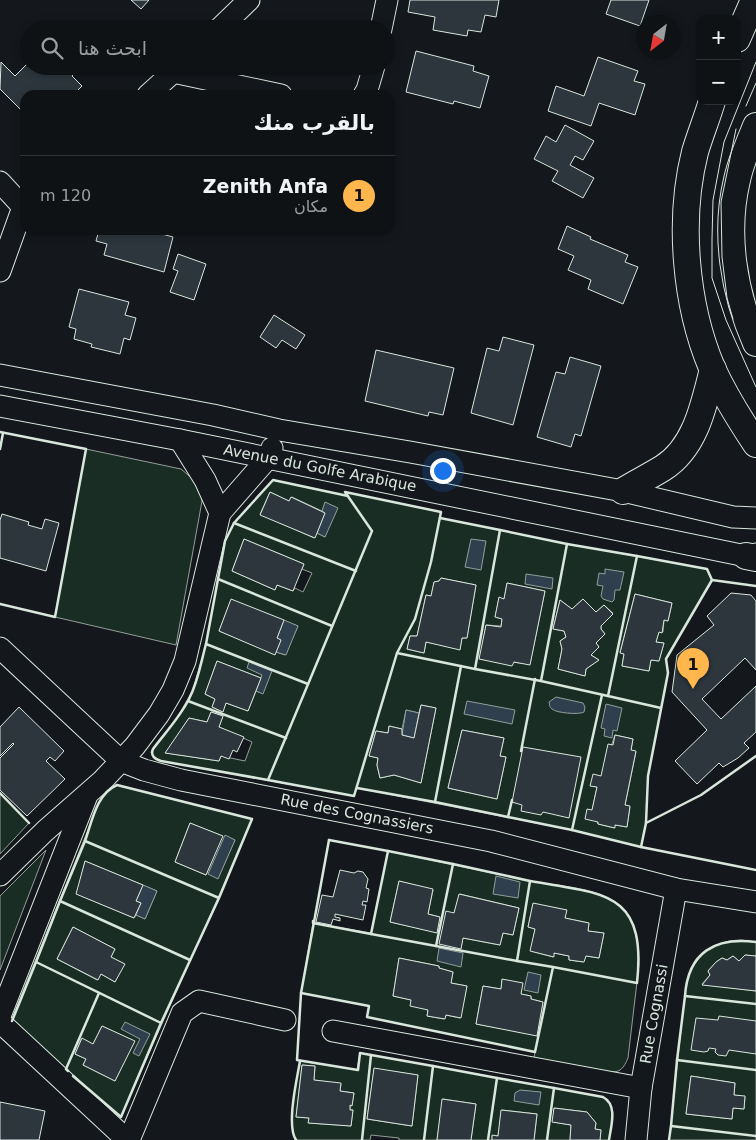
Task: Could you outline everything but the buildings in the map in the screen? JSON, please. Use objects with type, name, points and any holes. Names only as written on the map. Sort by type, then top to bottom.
[{"type":"main road","points":[[741,30],[754,0]]},
{"type":"main road","points":[[711,105],[695,152],[688,195],[686,247],[692,294],[700,335],[713,369],[756,444]]},
{"type":"main road","points":[[756,126],[737,179],[732,209],[732,243],[736,282],[743,310],[756,343]]},
{"type":"main road","points":[[623,491],[665,467],[681,452],[692,436],[704,403],[713,369]]},
{"type":"street","points":[[228,20],[249,0]]},
{"type":"street","points":[[383,20],[387,0]]},
{"type":"street","points":[[153,90],[170,75]]},
{"type":"street","points":[[200,75],[261,90]]},
{"type":"street","points":[[367,90],[371,75]]},
{"type":"street","points":[[0,182],[20,202]]},
{"type":"street","points":[[0,270],[20,217]]},
{"type":"street","name":"Avenue du Golfe Arabique","points":[[0,375],[213,415],[279,430],[623,491],[733,516],[756,518]]},
{"type":"street","name":"Avenue du Golfe Arabique","points":[[0,406],[180,440],[753,556]]},
{"type":"street","points":[[0,875],[45,831],[87,796],[147,732],[173,690],[180,674],[190,642],[208,557],[220,514],[268,458],[279,430]]},
{"type":"street","points":[[180,440],[205,480],[220,514]]},
{"type":"street","name":"Rue des Cognassiers","points":[[0,648],[121,761],[153,772],[201,784],[491,841],[676,890],[756,902]]},
{"type":"street","points":[[0,1016],[87,796]]},
{"type":"street","name":"Rue Cognassi","points":[[636,1140],[641,1088],[676,890]]},
{"type":"street","points":[[0,1022],[128,1140],[182,1013],[190,1006],[199,1001],[285,1020]]},
{"type":"street","points":[[333,1031],[641,1088]]},
{"type":"green space","points":[[86,449],[181,469],[193,479],[197,486],[202,501],[176,645],[55,617]]},
{"type":"green space","points":[[273,480],[348,496],[345,492],[441,512],[440,518],[567,544],[707,569],[712,580],[666,659],[668,673],[648,776],[646,823],[641,847],[572,830],[357,788],[354,796],[161,761],[154,758],[151,752],[178,716],[193,690],[206,644],[225,541],[234,523]],"holes":[[[270,492],[289,501],[292,497],[322,511],[326,502],[325,537],[317,533],[314,538],[260,514]],[[244,539],[304,564],[302,569],[312,573],[303,592],[295,588],[293,591],[277,585],[275,590],[232,571]],[[441,578],[476,585],[467,638],[462,638],[460,649],[426,642],[424,653],[407,649],[410,636],[417,636],[426,595],[431,596],[434,582],[439,581]],[[507,583],[545,591],[530,664],[480,659],[486,625],[501,626],[502,619],[495,617],[499,598],[504,599]],[[635,594],[672,603],[668,621],[664,620],[663,632],[659,632],[656,642],[664,643],[659,661],[651,660],[649,671],[622,666],[624,654],[620,652]],[[583,599],[596,612],[604,605],[613,613],[601,626],[605,634],[596,643],[599,647],[591,655],[599,660],[586,669],[585,676],[558,669],[562,649],[560,641],[566,637],[564,631],[553,629],[560,600],[572,609]],[[231,600],[298,626],[285,655],[276,652],[275,654],[219,631]],[[217,661],[261,678],[262,675],[262,693],[256,691],[248,711],[226,703],[222,712],[212,707],[215,699],[205,694]],[[421,705],[436,708],[421,783],[394,775],[380,778],[377,765],[378,758],[369,756],[376,731],[388,733],[389,726],[402,729],[406,710],[419,713]],[[211,712],[223,716],[219,727],[252,742],[245,761],[221,756],[219,761],[166,753],[189,718],[207,722]],[[462,730],[504,738],[500,756],[506,757],[497,799],[448,788]],[[615,735],[633,739],[631,750],[636,752],[625,805],[630,807],[627,827],[615,825],[614,828],[598,824],[592,810],[597,787],[591,786],[601,776]]]},
{"type":"green space","points":[[117,785],[252,819],[121,1117],[11,1021],[98,805],[106,792]],"holes":[[[190,823],[222,836],[206,875],[175,862]],[[225,836],[235,840],[218,878],[209,874]],[[85,861],[157,891],[145,919],[136,915],[134,918],[77,894]],[[73,927],[115,949],[111,957],[124,964],[115,982],[101,974],[97,980],[57,959]],[[102,1026],[134,1041],[115,1081],[83,1065],[86,1059],[75,1054],[81,1039],[93,1044]]]},
{"type":"green space","points":[[0,793],[29,823],[0,854]]},
{"type":"green space","points":[[46,850],[0,970],[0,896]]},
{"type":"green space","points":[[388,851],[529,881],[585,890],[606,897],[614,901],[627,914],[632,921],[637,938],[639,965],[628,1058],[619,1071],[609,1072],[534,1058],[535,1052],[367,1017],[369,1006],[301,993],[313,923],[371,933]],"holes":[[[399,881],[433,890],[428,914],[440,917],[436,932],[390,922]],[[460,894],[519,908],[513,935],[503,933],[500,945],[463,938],[461,948],[454,913]],[[533,904],[566,910],[565,918],[589,923],[588,931],[604,933],[599,958],[586,956],[583,962],[569,960],[569,956],[554,953],[553,957],[531,951],[535,929],[528,927]],[[399,958],[439,966],[439,968],[453,972],[451,983],[467,986],[460,1018],[446,1015],[444,1019],[427,1016],[428,1010],[411,1000],[393,996]],[[502,979],[521,994],[531,996],[531,999],[543,1002],[537,1035],[476,1024],[483,986],[501,989]]]},
{"type":"green space","points":[[730,941],[756,942],[756,956],[745,955],[739,961],[733,956],[727,960],[722,958],[708,971],[710,975],[702,984],[756,991],[756,1140],[669,1140],[686,984],[694,965],[705,951]],"holes":[[[691,1076],[735,1083],[734,1095],[745,1097],[744,1109],[733,1108],[732,1119],[686,1114]]]},
{"type":"green space","points":[[360,1053],[603,1097],[611,1105],[612,1110],[609,1140],[600,1140],[601,1130],[595,1129],[596,1123],[587,1112],[554,1108],[553,1122],[571,1125],[570,1140],[534,1140],[537,1114],[502,1110],[498,1136],[492,1136],[492,1140],[471,1140],[476,1104],[443,1099],[437,1140],[399,1140],[399,1138],[371,1135],[370,1140],[296,1140],[293,1133],[292,1113],[300,1061],[357,1070]],"holes":[[[302,1065],[315,1066],[314,1080],[341,1084],[340,1091],[354,1093],[352,1105],[350,1105],[350,1110],[353,1110],[351,1126],[309,1123],[309,1118],[296,1117]],[[374,1069],[418,1075],[412,1126],[367,1119]]]},
{"type":"water","points":[[325,502],[338,508],[325,537],[317,533],[325,513],[322,511]]},
{"type":"water","points":[[471,539],[486,541],[481,570],[465,567]]},
{"type":"water","points":[[605,569],[624,572],[620,590],[615,590],[612,602],[603,599],[601,596],[603,586],[597,585],[599,573],[605,574]]},
{"type":"water","points":[[526,574],[553,578],[552,589],[525,584]]},
{"type":"water","points":[[284,620],[298,626],[286,655],[276,652],[281,640],[277,638]]},
{"type":"water","points":[[249,662],[272,671],[263,694],[256,691],[262,675],[247,668]]},
{"type":"water","points":[[556,697],[583,703],[585,707],[584,712],[573,713],[554,710],[550,707],[549,702]]},
{"type":"water","points":[[467,701],[515,710],[512,724],[464,714]]},
{"type":"water","points":[[606,704],[622,708],[617,731],[613,730],[612,738],[604,736],[605,729],[601,728]]},
{"type":"water","points":[[406,710],[419,713],[414,738],[402,735]]},
{"type":"water","points":[[225,835],[235,840],[218,879],[208,874]]},
{"type":"water","points":[[496,876],[520,882],[518,898],[493,894]]},
{"type":"water","points":[[143,885],[157,891],[145,919],[136,915],[141,903],[136,901]]},
{"type":"water","points":[[439,948],[463,953],[461,967],[437,961]]},
{"type":"water","points":[[528,972],[541,975],[538,993],[524,990]]},
{"type":"water","points":[[125,1022],[150,1034],[139,1056],[133,1053],[140,1039],[121,1029]]},
{"type":"water","points":[[520,1090],[541,1092],[539,1105],[514,1101],[515,1093]]},
{"type":"tram line","points":[[756,62],[724,142],[713,200],[712,239],[712,278],[726,320],[756,387]]},
{"type":"tram line","points":[[746,106],[756,83]]},
{"type":"tram line","points":[[733,319],[727,298],[722,257],[721,202],[736,129]]},
{"type":"wall","points":[[0,432],[86,449],[55,617],[0,604]]},
{"type":"wall","points":[[0,449],[3,433]]},
{"type":"wall","points":[[332,626],[218,579],[225,541],[234,523],[273,480],[348,496]]},
{"type":"wall","points":[[397,653],[354,796],[268,780],[372,531],[345,492],[441,512],[431,562],[415,619],[397,653],[475,669]]},
{"type":"wall","points":[[440,518],[500,530]]},
{"type":"wall","points":[[234,523],[356,571]]},
{"type":"wall","points":[[541,681],[475,669],[500,530],[567,544]]},
{"type":"wall","points":[[608,696],[541,681],[567,544],[637,556]]},
{"type":"wall","points":[[661,708],[608,696],[637,556],[707,569],[712,580]]},
{"type":"wall","points":[[218,579],[206,644],[308,684]]},
{"type":"wall","points":[[646,823],[648,776],[668,673],[666,659],[712,580],[756,586]]},
{"type":"wall","points":[[206,644],[197,679],[189,699],[177,719],[153,749],[153,755],[161,761],[268,780]]},
{"type":"wall","points":[[461,666],[435,802],[508,817]]},
{"type":"wall","points":[[521,751],[535,679]]},
{"type":"wall","points":[[602,695],[572,830],[641,847]]},
{"type":"wall","points":[[188,701],[286,738]]},
{"type":"wall","points":[[756,756],[701,795],[646,823],[641,847],[756,870]]},
{"type":"wall","points":[[60,901],[36,962],[161,1023],[219,898],[252,819],[117,785],[104,795],[96,809],[85,841],[219,898]]},
{"type":"wall","points":[[357,788],[435,802]]},
{"type":"wall","points":[[0,793],[29,823]]},
{"type":"wall","points":[[512,800],[508,817],[572,830]]},
{"type":"wall","points":[[329,840],[301,993],[297,1060],[358,1070],[360,1053],[371,1055]]},
{"type":"wall","points":[[329,840],[388,851]]},
{"type":"wall","points":[[85,841],[60,901],[190,960]]},
{"type":"wall","points":[[436,946],[371,934],[388,851],[453,864]]},
{"type":"wall","points":[[517,961],[436,946],[453,864],[530,881]]},
{"type":"wall","points":[[301,993],[369,1006],[367,1017],[535,1052],[553,967],[637,983],[638,952],[635,930],[627,913],[615,902],[599,894],[530,881],[517,961],[553,967]]},
{"type":"wall","points":[[313,921],[313,923],[371,934]]},
{"type":"wall","points":[[685,996],[687,981],[692,968],[698,958],[706,951],[716,945],[728,942],[756,942]]},
{"type":"wall","points":[[12,1021],[36,962]]},
{"type":"wall","points":[[68,1071],[66,1069],[99,993]]},
{"type":"wall","points":[[677,1060],[685,996],[756,1004]]},
{"type":"wall","points":[[73,1076],[121,1117],[161,1023]]},
{"type":"wall","points":[[362,1140],[371,1055],[433,1066]]},
{"type":"wall","points":[[671,1126],[677,1060],[756,1070]]},
{"type":"wall","points":[[296,1140],[293,1133],[292,1113],[300,1061]]},
{"type":"wall","points":[[424,1140],[433,1066],[497,1078]]},
{"type":"wall","points":[[488,1140],[497,1078],[554,1088]]},
{"type":"wall","points":[[547,1140],[554,1088],[603,1097],[608,1101],[612,1110],[609,1140]]},
{"type":"wall","points":[[669,1140],[671,1126],[756,1136]]},
{"type":"place","name":"Zenith Anfa","points":[[693,689]]}]
